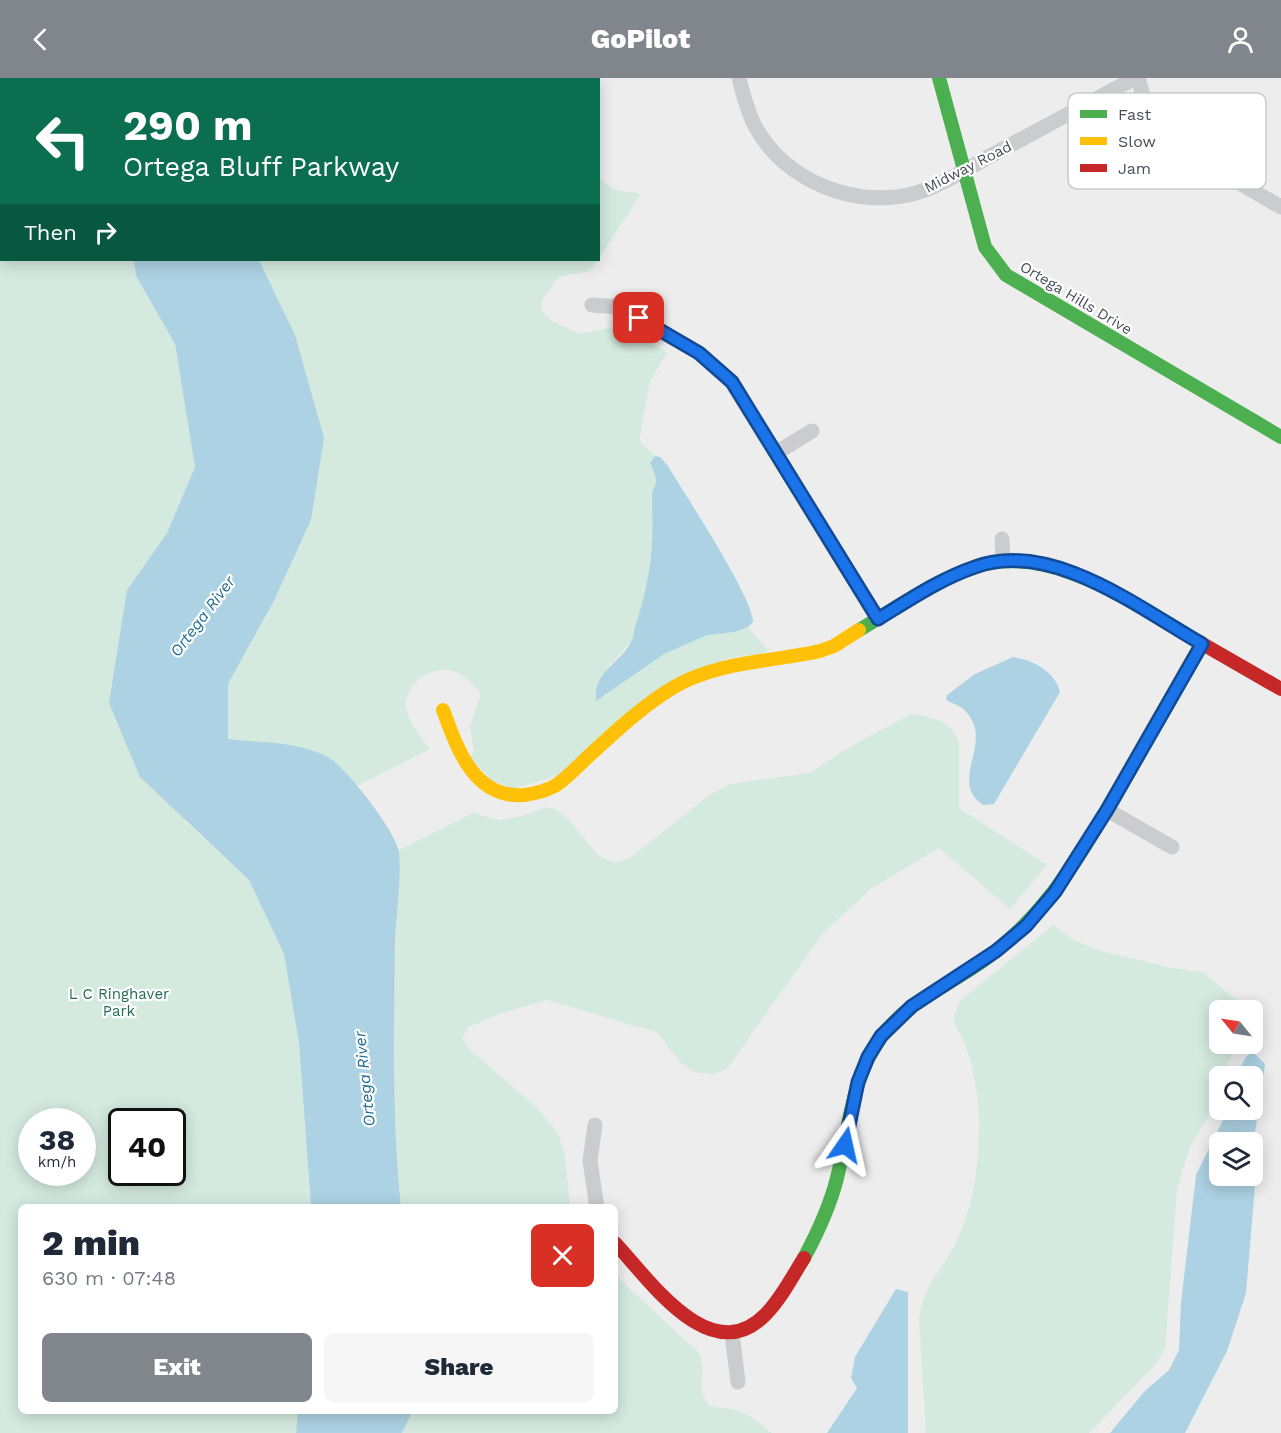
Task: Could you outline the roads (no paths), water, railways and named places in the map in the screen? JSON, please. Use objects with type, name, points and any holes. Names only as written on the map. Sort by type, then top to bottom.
[{"type":"street","name":"Midway Road","points":[[739,78],[755,126],[785,163],[824,188],[870,198],[917,193],[964,171],[1068,115]]},
{"type":"street","name":"Ortega Hills Drive","points":[[939,78],[985,247],[993,261],[1006,275],[1281,437]]},
{"type":"street","name":"Midway Road","points":[[1108,93],[1136,78]]},
{"type":"street","points":[[1136,78],[1141,93]]},
{"type":"street","points":[[1250,189],[1281,207]]},
{"type":"street","points":[[592,305],[620,307],[716,366],[732,382],[878,619]]},
{"type":"street","points":[[776,453],[812,431]]},
{"type":"street","points":[[1002,539],[1003,561]]},
{"type":"street","points":[[443,710],[459,756],[471,775],[486,786],[504,794],[520,796],[539,794],[557,785],[650,704],[674,687],[719,668],[815,653],[834,646],[938,582],[977,566],[1003,561],[1043,564],[1080,574],[1281,688]]},
{"type":"street","points":[[618,1246],[685,1317],[711,1331],[732,1333],[752,1327],[766,1317],[815,1238],[841,1166],[858,1082],[868,1057],[881,1036],[912,1006],[973,968],[1026,926],[1055,892],[1107,810],[1202,644]]},
{"type":"street","points":[[1107,810],[1172,847]]},
{"type":"street","points":[[595,1125],[590,1161],[596,1204]]},
{"type":"street","points":[[732,1333],[738,1382]]},
{"type":"water","name":"Ortega River","points":[[134,261],[259,261],[295,335],[324,438],[311,520],[274,601],[228,684],[228,739],[289,745],[326,756],[356,785],[380,815],[396,843],[399,852],[400,876],[395,936],[394,1078],[401,1204],[311,1204],[299,1043],[284,954],[249,880],[140,777],[109,703],[127,590],[167,533],[195,467],[175,344],[136,276]]},
{"type":"water","points":[[655,456],[660,457],[668,466],[731,569],[750,609],[753,622],[748,627],[734,632],[707,635],[664,654],[596,701],[596,690],[603,674],[622,655],[632,640],[644,595],[651,550],[652,495],[656,482],[650,463]]},
{"type":"water","points":[[1013,657],[1035,664],[1048,672],[1060,692],[994,804],[983,805],[973,795],[969,784],[976,733],[972,720],[962,708],[946,700],[947,695],[975,674]]},
{"type":"water","points":[[1255,1054],[1265,1064],[1263,1078],[1263,1066],[1241,1066],[1246,1057]]},
{"type":"water","points":[[1223,1120],[1257,1120],[1255,1132],[1217,1132]]},
{"type":"water","points":[[1209,1149],[1209,1186],[1255,1186],[1246,1293],[1227,1351],[1185,1433],[1110,1433],[1144,1392],[1169,1370],[1179,1350],[1181,1303],[1196,1175]]},
{"type":"water","points":[[896,1289],[908,1292],[908,1433],[827,1433],[857,1388],[851,1378],[855,1357]]},
{"type":"water","points":[[298,1414],[411,1414],[402,1433],[296,1433]]},
{"type":"park label","name":"L C Ringhaver Park","points":[[119,1002]]}]
